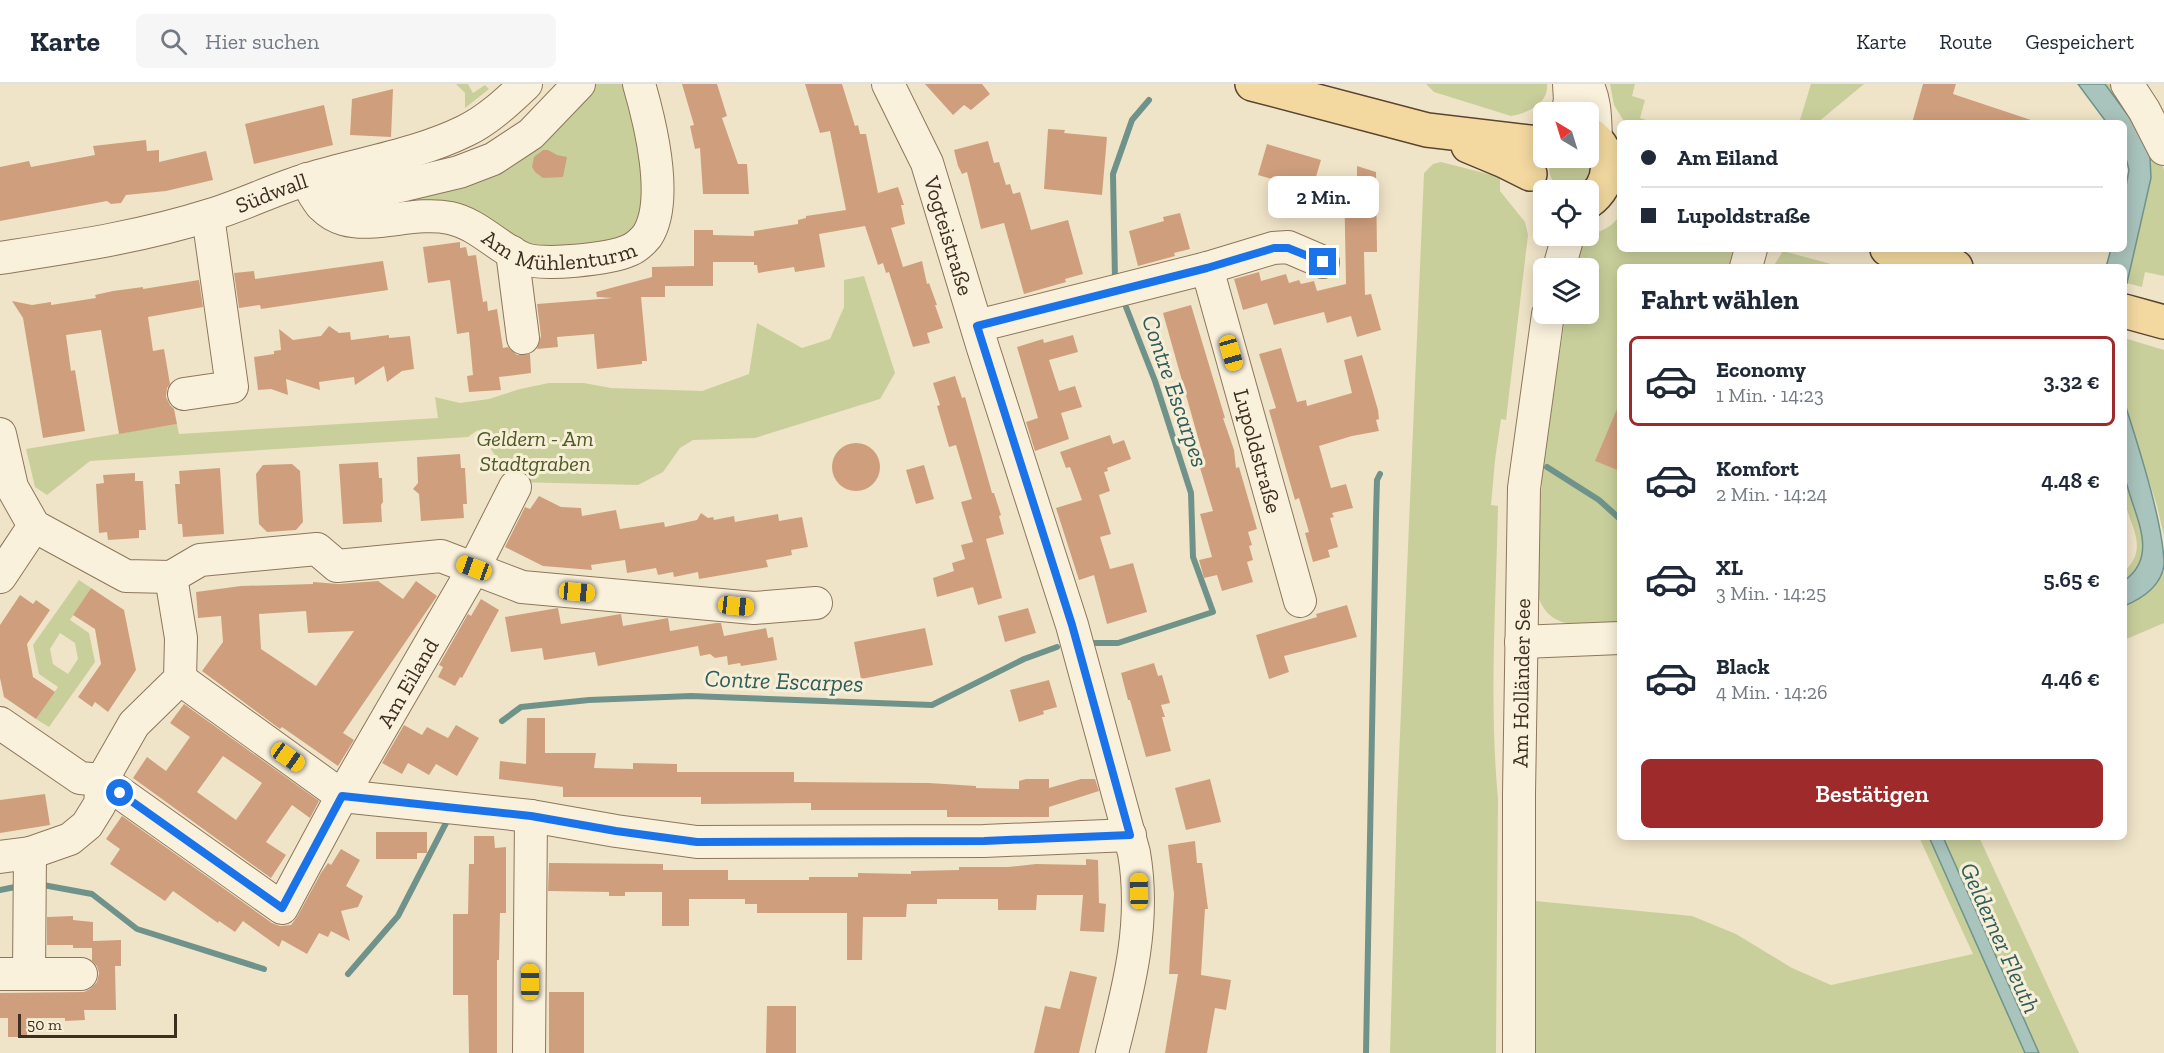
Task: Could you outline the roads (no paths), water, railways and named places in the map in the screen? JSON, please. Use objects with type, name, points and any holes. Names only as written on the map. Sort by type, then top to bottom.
[{"type":"main road","points":[[1252,84],[1427,130],[1504,161],[1533,163]]},
{"type":"main road","points":[[1898,252],[1944,264]]},
{"type":"street","name":"Südwall","points":[[0,258],[128,237],[314,192],[466,131],[494,113],[526,84]]},
{"type":"street","points":[[314,192],[459,172],[493,159],[531,134],[579,84]]},
{"type":"street","name":"Am Mühlenturm","points":[[314,192],[338,218],[357,223],[433,216],[451,218],[470,225],[522,259],[537,262],[572,261],[627,251],[639,245],[648,234],[657,204],[657,168],[639,84]]},
{"type":"street","name":"Vogteistraße","points":[[888,84],[927,163],[1072,625],[1130,835],[1138,877],[1138,928],[1132,974],[1112,1053]]},
{"type":"street","points":[[1569,84],[1570,102]]},
{"type":"street","points":[[1587,84],[1594,106],[1603,169]]},
{"type":"street","points":[[2127,84],[2144,110],[2164,149]]},
{"type":"street","points":[[184,394],[232,387],[208,216]]},
{"type":"street","points":[[977,326],[1207,268],[1274,248],[1288,248],[1323,262]]},
{"type":"street","points":[[512,252],[523,338]]},
{"type":"street","name":"Lupoldstraße","points":[[1207,268],[1300,602]]},
{"type":"street","name":"Am Holländer See","points":[[1519,1053],[1524,488],[1547,324]]},
{"type":"street","points":[[0,434],[12,488],[31,523]]},
{"type":"street","name":"Am Eiland","points":[[102,780],[282,908],[342,796],[474,568],[515,487]]},
{"type":"street","points":[[0,502],[31,523],[126,576],[171,576],[200,560],[317,549],[337,566],[441,556],[522,587],[754,608],[816,603]]},
{"type":"street","points":[[0,577],[31,523]]},
{"type":"street","points":[[81,974],[15,974],[15,855],[70,839],[87,825],[100,804],[102,780],[134,724],[180,679],[181,638],[171,576]]},
{"type":"street","points":[[1521,642],[1617,638]]},
{"type":"street","points":[[180,679],[342,796],[531,816],[697,842],[984,841],[1130,835]]},
{"type":"street","points":[[0,723],[80,778],[102,780]]},
{"type":"street","points":[[529,1053],[531,816]]},
{"type":"water","points":[[2078,84],[2105,84],[2141,133],[2150,157],[2151,178],[2127,283],[2127,264],[2107,264],[2110,252],[2127,252],[2129,170],[2127,120],[2105,120]]},
{"type":"water","points":[[2127,411],[2155,506],[2164,565],[2155,585],[2137,600],[2127,605],[2127,578],[2136,570],[2141,557],[2143,543],[2127,485]]},
{"type":"water","points":[[1930,840],[1944,840],[2039,1053],[2025,1053]]},
{"type":"waterway","name":"Contre Escarpes","points":[[1115,280],[1113,174],[1132,120],[1149,100]]},
{"type":"waterway","name":"Contre Escarpes","points":[[1095,643],[1118,643],[1213,612],[1193,557],[1191,493],[1155,381],[1126,307]]},
{"type":"waterway","points":[[1547,467],[1599,500],[1617,516]]},
{"type":"waterway","points":[[1366,1053],[1376,516],[1377,480],[1380,474]]},
{"type":"waterway","name":"Contre Escarpes","points":[[502,721],[521,707],[589,700],[691,696],[932,705],[1024,659],[1057,647]]},
{"type":"waterway","name":"Contre Escarpes","points":[[348,974],[398,916],[447,821]]},
{"type":"waterway","name":"Contre Escarpes","points":[[43,885],[92,894],[137,929],[264,969]]},
{"type":"waterway","name":"Contre Escarpes","points":[[0,890],[15,887]]},
{"type":"park label","name":"Geldern - Am Stadtgraben","points":[[535,450]]},
{"type":"water label","name":"Gelderner Fleuth","points":[[2000,938]]}]
